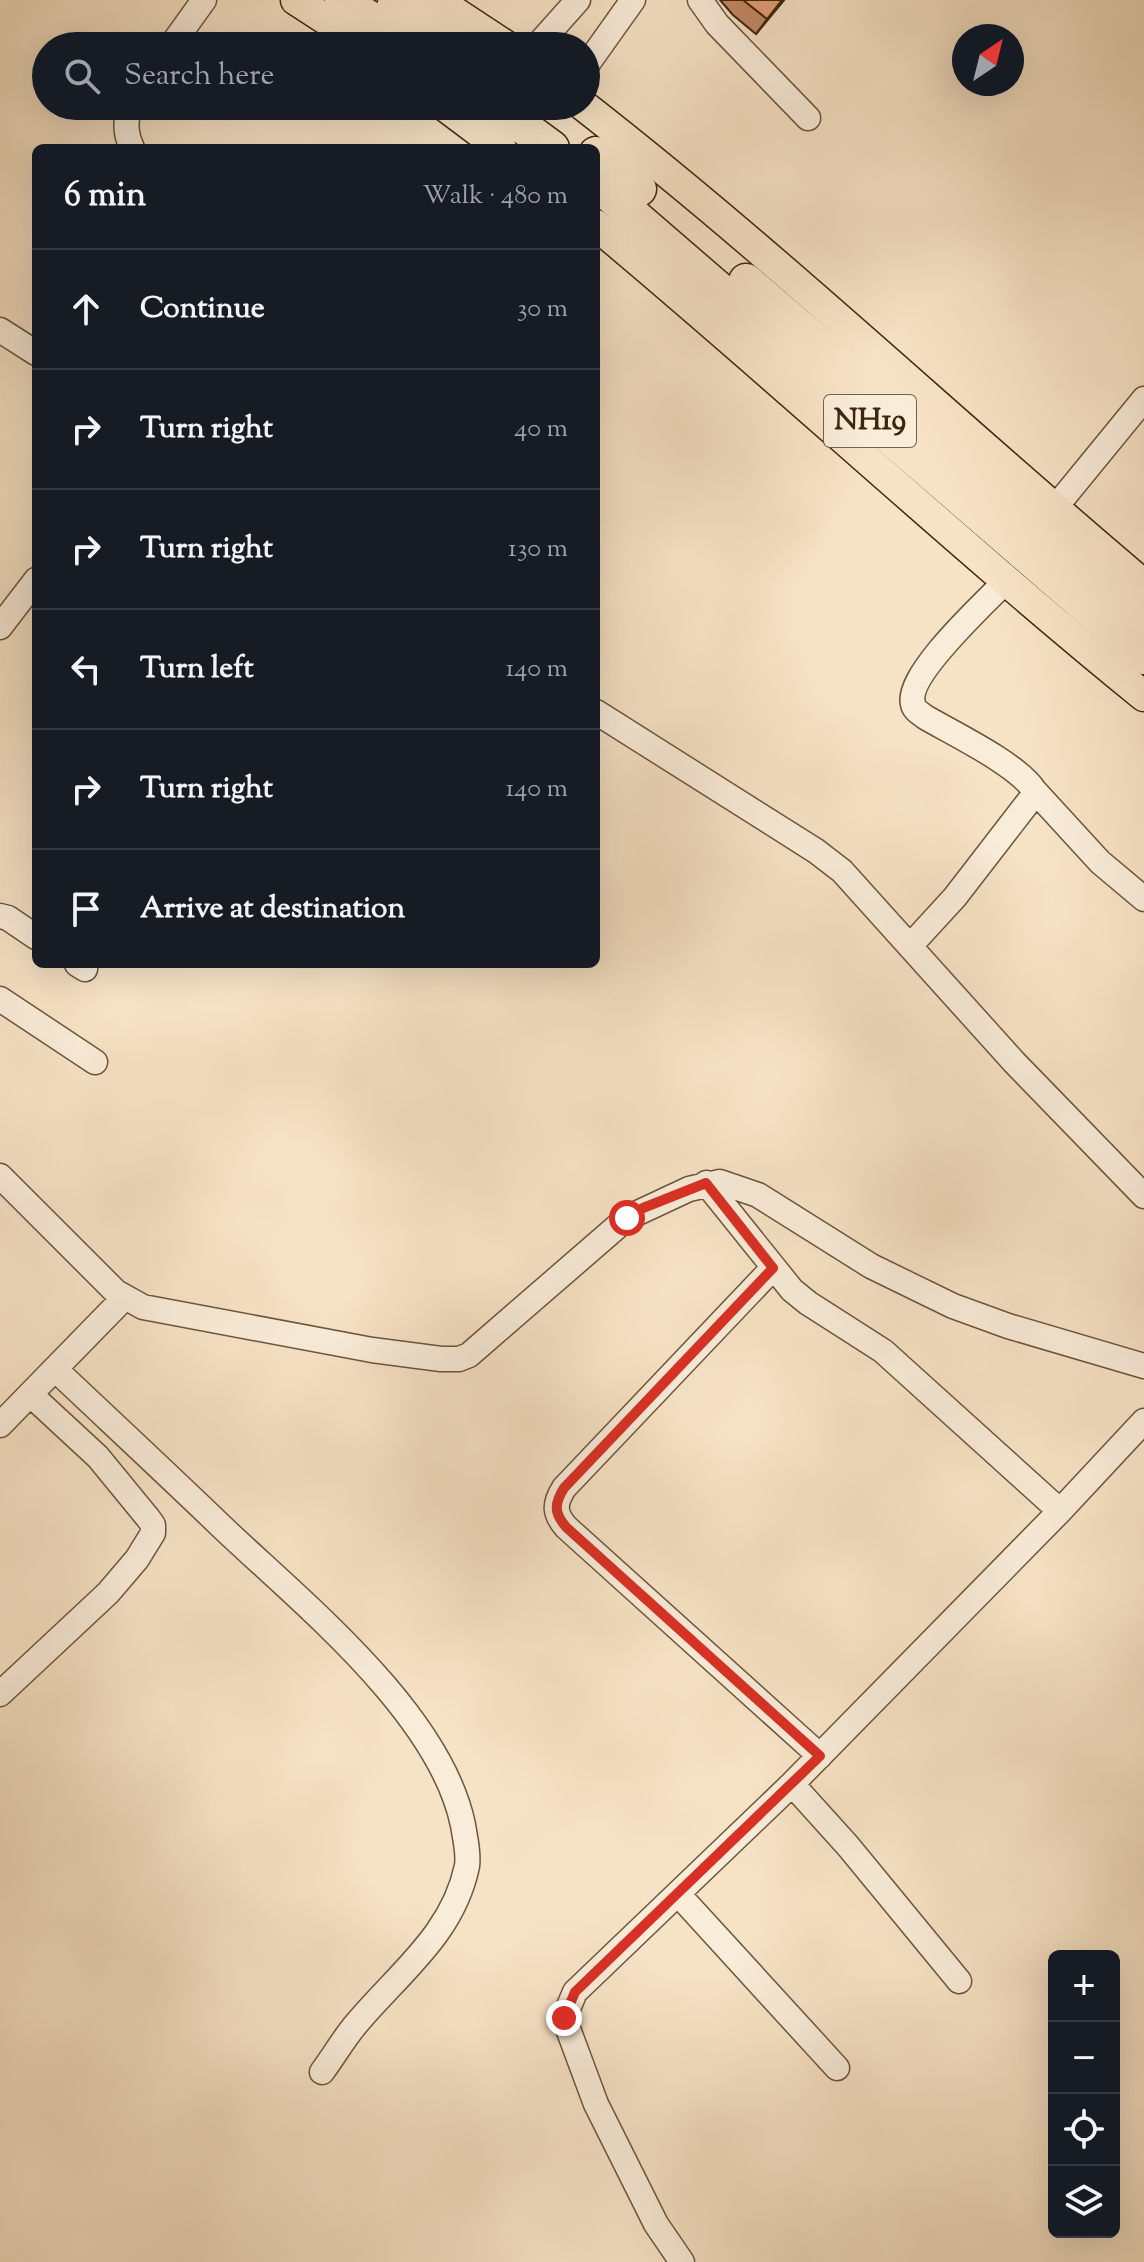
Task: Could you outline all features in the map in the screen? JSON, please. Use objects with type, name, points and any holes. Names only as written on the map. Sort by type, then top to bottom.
[{"type":"highway","points":[[320,0],[352,32]]},
{"type":"highway","points":[[342,0],[390,32]]},
{"type":"highway","points":[[384,0],[430,32]]},
{"type":"highway","points":[[514,120],[547,144]]},
{"type":"highway","points":[[552,120],[584,144]]},
{"type":"highway","name":"NH19","points":[[600,157],[1144,623]]},
{"type":"highway","name":"NH19","points":[[600,186],[1144,657]]},
{"type":"main road","points":[[296,0],[345,32]]},
{"type":"main road","points":[[437,3],[484,32]]},
{"type":"main road","points":[[600,118],[666,170],[1144,585]]},
{"type":"main road","points":[[464,120],[496,144]]},
{"type":"main road","points":[[600,228],[1006,581],[1144,696]]},
{"type":"street","points":[[181,32],[204,0]]},
{"type":"street","points":[[549,32],[578,0]]},
{"type":"street","points":[[600,46],[633,0]]},
{"type":"street","points":[[700,0],[717,24],[808,118]]},
{"type":"street","points":[[125,120],[130,144]]},
{"type":"street","points":[[0,330],[32,350]]},
{"type":"street","points":[[1054,509],[1144,399]]},
{"type":"street","points":[[1006,581],[945,643],[914,689],[912,699],[916,710],[999,761],[1034,790],[1100,862],[1144,899]]},
{"type":"street","points":[[0,627],[32,585]]},
{"type":"street","points":[[600,715],[816,851],[853,881],[1014,1062],[1144,1196]]},
{"type":"street","points":[[911,945],[955,897],[1014,818],[1031,801],[1034,790]]},
{"type":"street","points":[[0,916],[32,934]]},
{"type":"street","points":[[0,999],[95,1062]]},
{"type":"street","points":[[0,1176],[124,1298],[158,1311],[372,1350],[441,1359],[459,1359],[480,1347],[627,1218],[643,1208],[706,1183],[733,1185],[758,1195],[871,1266],[953,1306],[1008,1326],[1144,1366]]},
{"type":"street","points":[[706,1183],[773,1268],[808,1303],[883,1351],[1060,1511]]},
{"type":"street","points":[[773,1268],[564,1488],[556,1501],[557,1517],[820,1756]]},
{"type":"street","points":[[0,1425],[124,1298]]},
{"type":"street","points":[[55,1369],[334,1633],[404,1710],[439,1762],[450,1785],[467,1846],[467,1865],[455,1905],[431,1943],[358,2022],[322,2072]]},
{"type":"street","points":[[0,1694],[108,1593],[151,1541],[153,1533],[153,1525],[109,1469],[31,1395]]},
{"type":"street","points":[[682,2262],[656,2224],[596,2104],[564,2018],[575,1992],[820,1756],[1144,1421]]},
{"type":"street","points":[[792,1784],[848,1846],[959,1981]]},
{"type":"street","points":[[678,1894],[837,2068]]},
{"type":"building","points":[[743,0],[782,0],[767,19]]},
{"type":"route","points":[[564,2018],[575,1992],[820,1756],[557,1517],[556,1501],[564,1488],[773,1268],[706,1183],[643,1208],[627,1218]]}]
